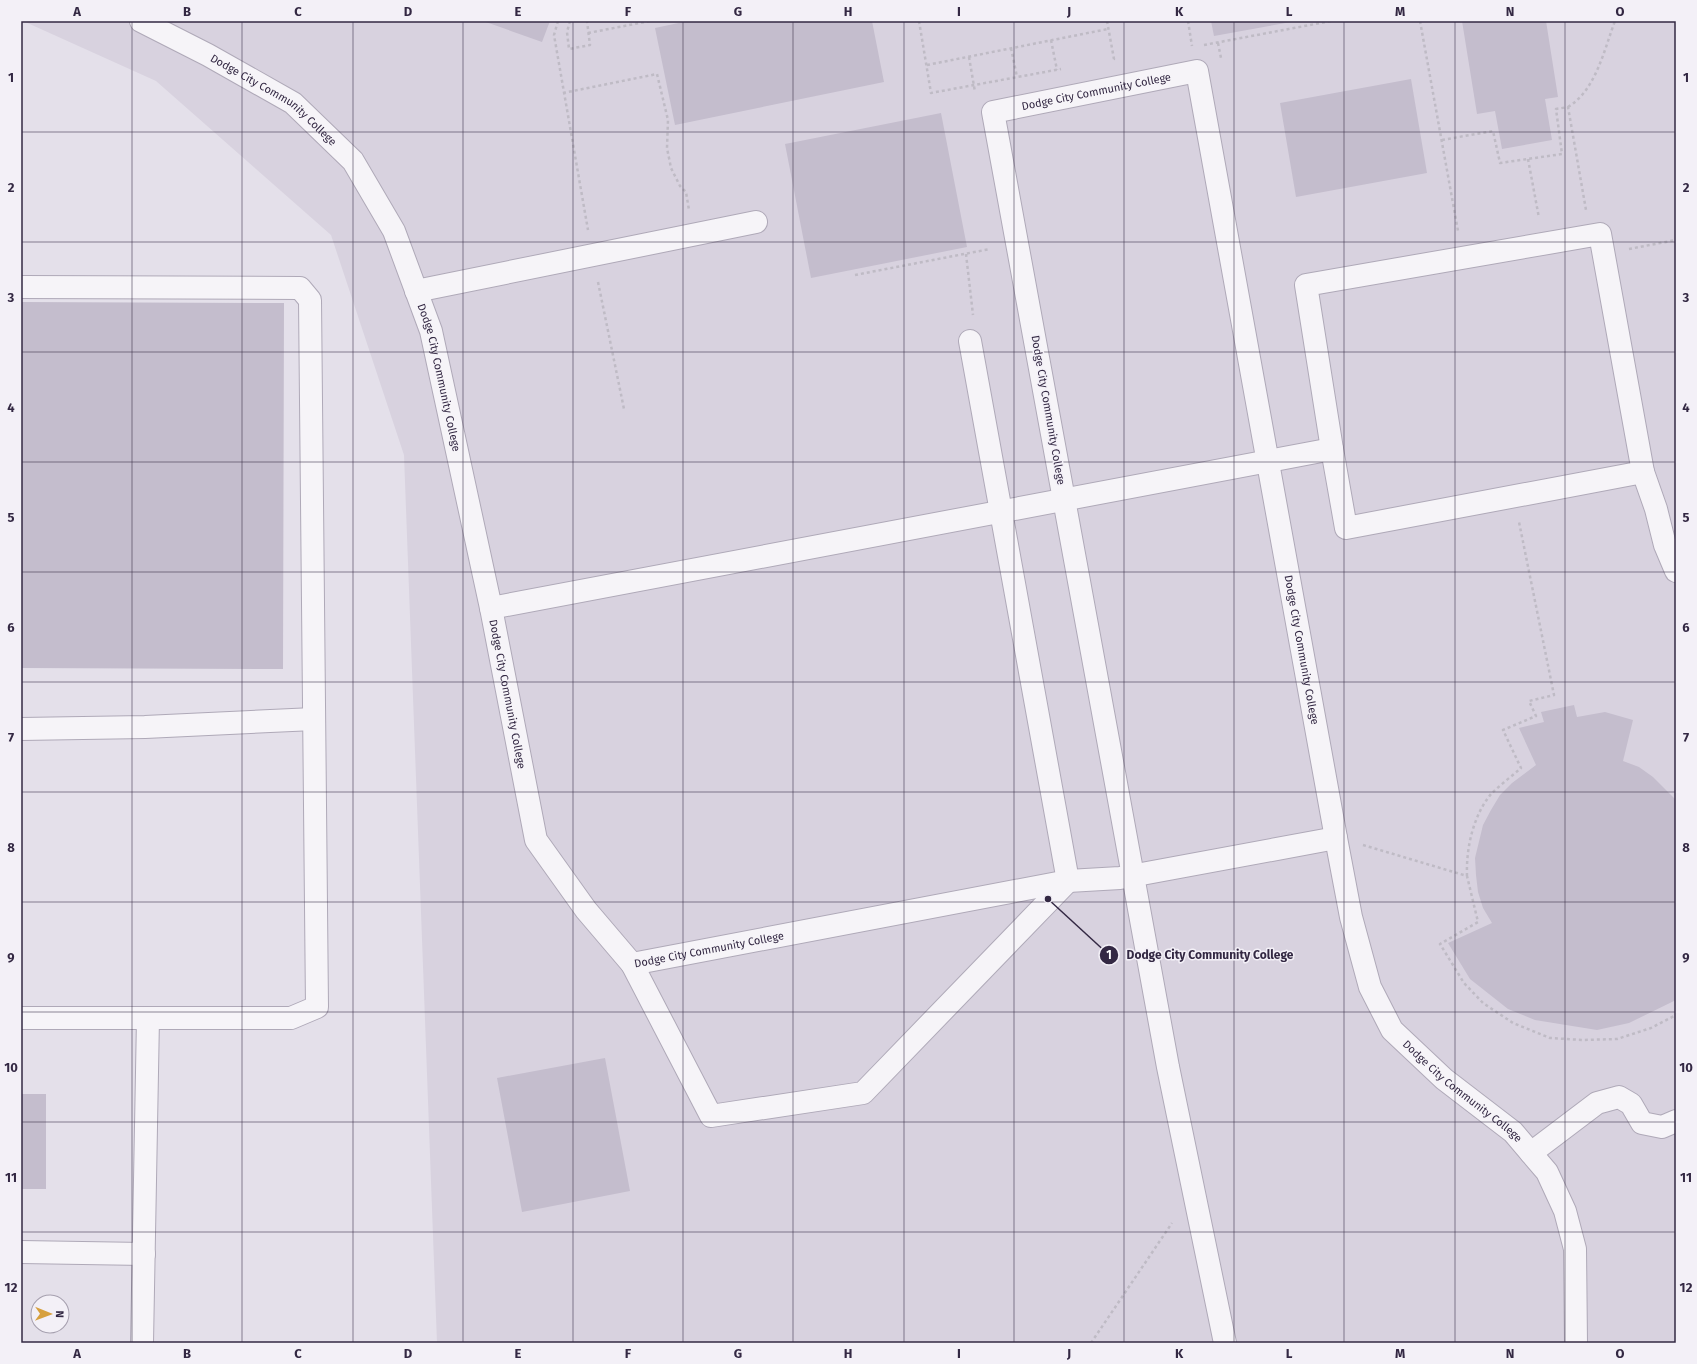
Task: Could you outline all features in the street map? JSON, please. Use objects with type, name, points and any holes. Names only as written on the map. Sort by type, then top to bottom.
[{"type":"lane","name":"Dodge City Community College","points":[[141,21],[208,55],[294,103],[353,160],[394,231],[431,331],[491,608],[536,840],[586,910],[632,964],[1068,881],[1120,878],[1336,838]]},
{"type":"lane","name":"Dodge City Community College","points":[[1224,1343],[1168,1067],[993,112],[1197,72],[1351,918],[1370,987],[1392,1030],[1444,1079],[1513,1132],[1547,1172],[1565,1211],[1575,1249],[1576,1343]]},
{"type":"lane","points":[[416,291],[756,222]]},
{"type":"lane","points":[[1642,472],[1346,528],[1306,285],[1600,234],[1642,472],[1656,509],[1665,545],[1676,570]]},
{"type":"lane","points":[[21,287],[300,288],[310,300],[317,1007],[291,1018],[21,1018]]},
{"type":"lane","points":[[632,964],[711,1116],[863,1093],[1068,881],[970,341]]},
{"type":"lane","points":[[1268,462],[1332,449]]},
{"type":"lane","name":"Dodge City Community College","points":[[1064,500],[1268,462]]},
{"type":"lane","points":[[491,608],[1064,500]]},
{"type":"lane","points":[[21,729],[144,726],[314,718]]},
{"type":"lane","points":[[142,1343],[148,1018]]},
{"type":"lane","points":[[1532,1153],[1597,1103],[1619,1097],[1632,1104],[1642,1123],[1662,1126],[1676,1121]]},
{"type":"lane","points":[[21,1252],[144,1254]]},
{"type":"path","points":[[558,21],[554,35],[593,255],[624,409]]},
{"type":"path","points":[[570,21],[566,32],[569,49],[590,45],[587,21]]},
{"type":"path","points":[[588,33],[650,21]]},
{"type":"path","points":[[919,21],[931,93],[1064,68]]},
{"type":"path","points":[[1106,61],[1114,60],[1107,21]]},
{"type":"path","points":[[1188,21],[1193,48],[1331,21]]},
{"type":"path","points":[[1420,21],[1463,257]]},
{"type":"path","points":[[1442,140],[1493,131],[1500,163],[1562,154],[1556,109],[1568,107],[1578,101],[1593,80],[1615,21]]},
{"type":"path","points":[[926,65],[1108,29]]},
{"type":"path","points":[[1051,40],[1057,70]]},
{"type":"path","points":[[1218,42],[1223,66]]},
{"type":"path","points":[[1011,48],[1017,77]]},
{"type":"path","points":[[564,92],[657,74],[668,120],[667,148],[671,168],[680,186],[686,192],[693,235]]},
{"type":"path","points":[[1568,107],[1591,235]]},
{"type":"path","points":[[1528,159],[1544,244]]},
{"type":"path","points":[[1604,254],[1676,240]]},
{"type":"path","points":[[855,275],[997,248]]},
{"type":"path","points":[[966,254],[974,322],[970,341]]},
{"type":"path","points":[[1514,496],[1554,695],[1528,701],[1536,716],[1503,730],[1521,768],[1491,795],[1478,816],[1470,839],[1466,862],[1467,876],[1478,922],[1440,944],[1464,983],[1483,1003],[1507,1019],[1550,1038],[1582,1040],[1617,1039],[1651,1028],[1676,1015]]},
{"type":"path","points":[[1362,844],[1467,876]]},
{"type":"path","points":[[1091,1343],[1173,1220]]},
{"type":"shaded area","points":[[23,21],[1676,21],[1676,1343],[437,1343],[404,455],[331,235],[156,81]]},
{"type":"building","points":[[483,21],[550,21],[542,42]]},
{"type":"building","points":[[688,21],[872,21],[884,82],[675,125],[655,28]]},
{"type":"building","points":[[1211,21],[1291,21],[1291,22],[1214,36]]},
{"type":"building","points":[[1462,21],[1546,21],[1558,97],[1545,99],[1552,140],[1502,149],[1495,111],[1477,114]]},
{"type":"building","points":[[1411,79],[1427,173],[1296,197],[1280,103]]},
{"type":"building","points":[[941,113],[967,247],[811,278],[785,144]]},
{"type":"building","points":[[21,302],[284,303],[283,669],[21,668]]},
{"type":"building","points":[[1574,705],[1577,717],[1605,712],[1633,720],[1623,761],[1639,767],[1653,777],[1676,800],[1676,1000],[1629,1023],[1597,1030],[1535,1020],[1508,1009],[1470,979],[1448,943],[1492,923],[1483,908],[1478,892],[1475,858],[1483,825],[1500,795],[1512,783],[1536,765],[1519,728],[1544,722],[1541,712]]},
{"type":"building","points":[[605,1058],[630,1191],[522,1212],[497,1078]]},
{"type":"building","points":[[21,1094],[46,1094],[46,1189],[21,1189]]},
{"type":"place","name":"Dodge City Community College","points":[[1048,899]]}]
